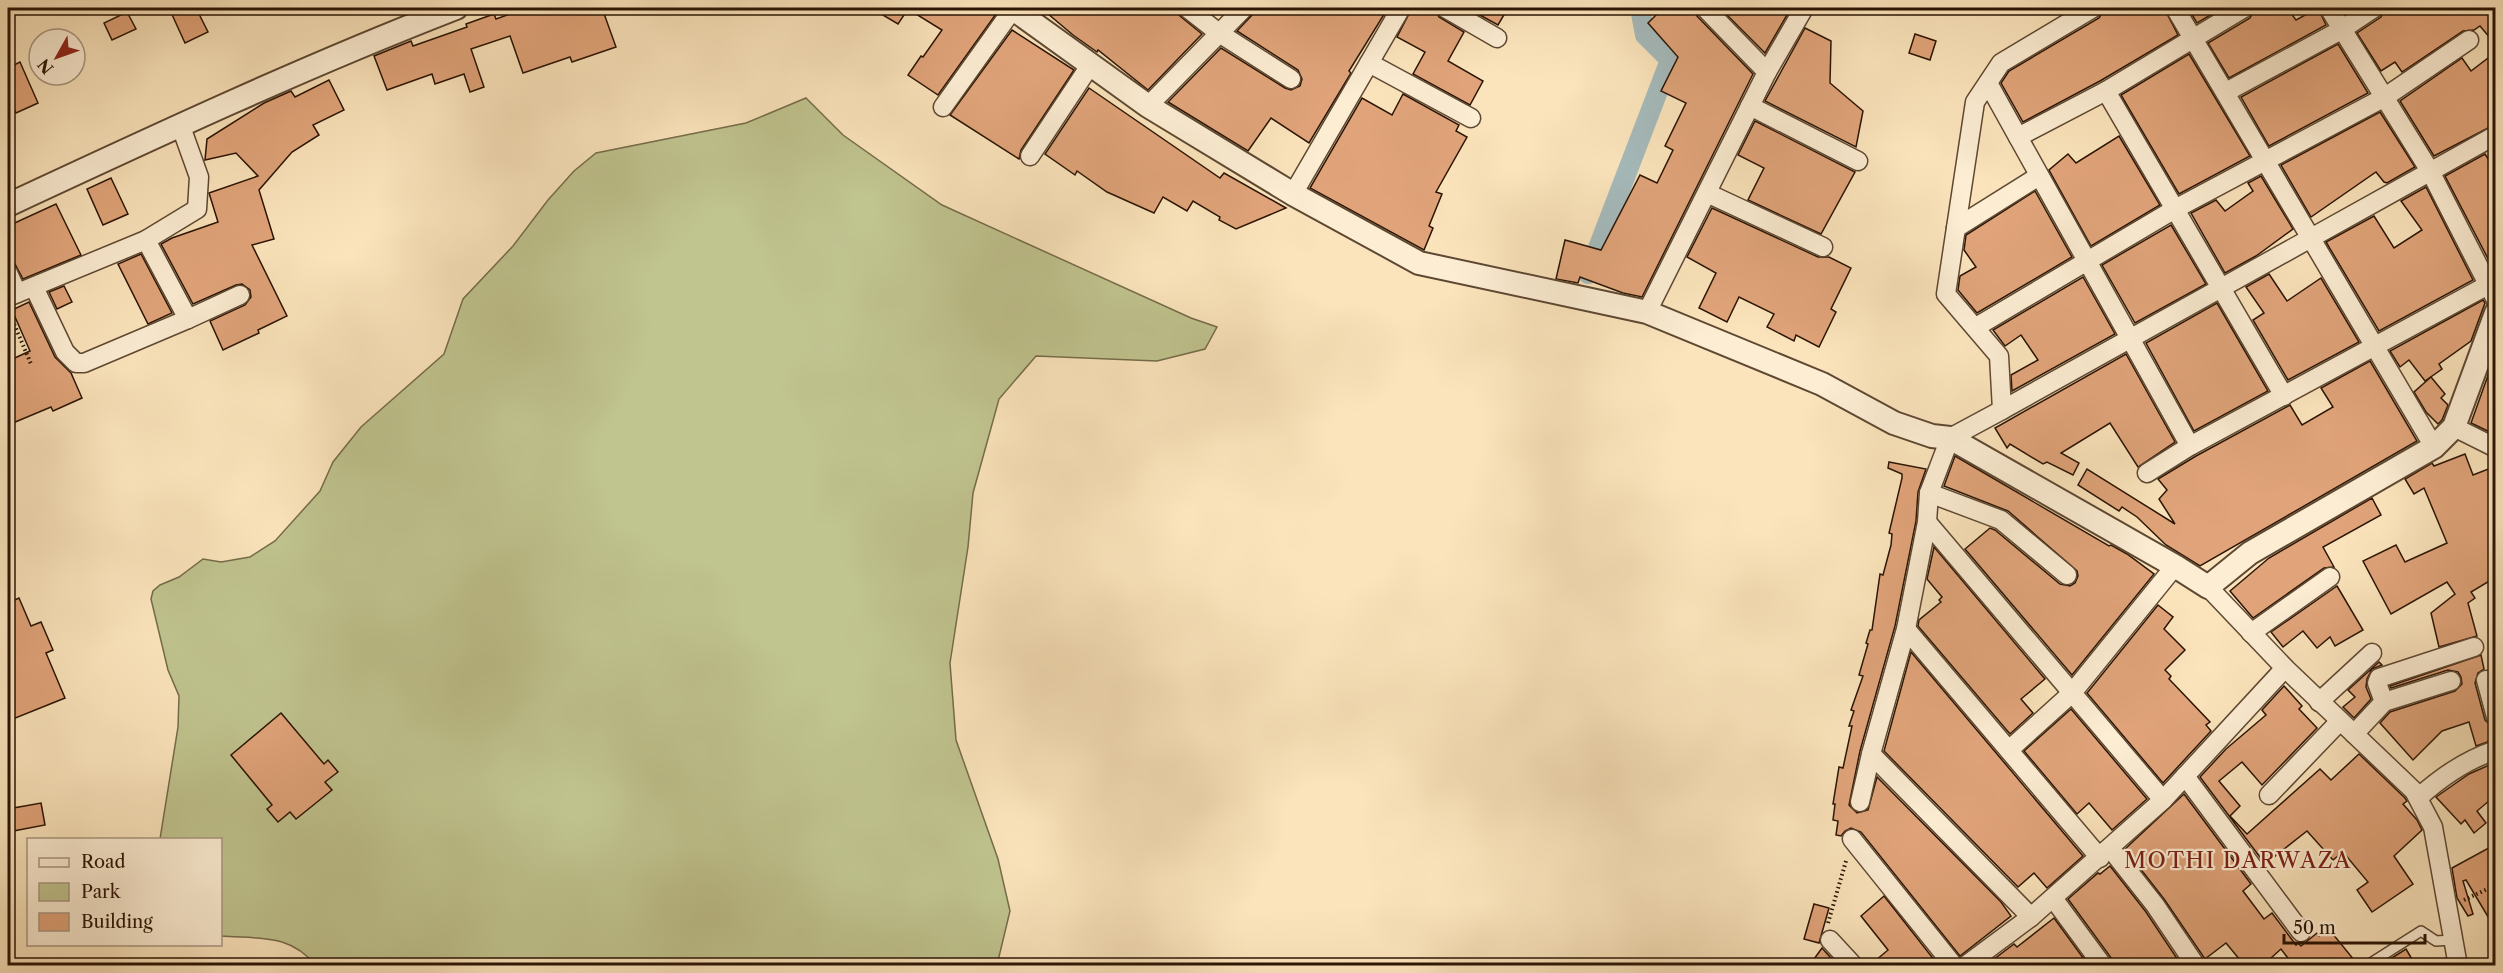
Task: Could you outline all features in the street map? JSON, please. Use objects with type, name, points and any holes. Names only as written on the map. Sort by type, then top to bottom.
[{"type":"street","points":[[8,205],[180,124],[384,36],[456,8]]},
{"type":"street","points":[[943,107],[1012,8],[1148,106],[1293,194],[1419,262],[1647,312],[1822,384],[1894,423],[1932,436],[1950,438],[2208,587],[2319,702],[2414,791],[2433,827],[2458,966]]},
{"type":"street","points":[[1187,8],[1219,33],[1291,79]]},
{"type":"street","points":[[1148,106],[1244,8]]},
{"type":"street","points":[[1293,194],[1401,8]]},
{"type":"street","points":[[1445,8],[1497,38]]},
{"type":"street","points":[[1705,8],[1767,72]]},
{"type":"street","points":[[1647,312],[1767,72],[1804,8]]},
{"type":"street","points":[[2002,410],[1999,356],[1946,294],[1974,102],[2001,63],[2093,8]]},
{"type":"street","points":[[2175,8],[2434,447]]},
{"type":"street","points":[[2018,137],[2106,91],[2244,8]]},
{"type":"street","points":[[2147,473],[2190,446],[2375,346],[2492,293],[2430,171],[2329,8]]},
{"type":"street","points":[[2226,92],[2341,30],[2374,8]]},
{"type":"street","points":[[1976,327],[2175,209],[2385,97],[2469,40]]},
{"type":"street","points":[[1369,63],[1471,118]]},
{"type":"street","points":[[1030,156],[1091,64]]},
{"type":"street","points":[[1988,83],[2190,446]]},
{"type":"street","points":[[2106,91],[2284,396]]},
{"type":"street","points":[[1750,106],[1858,161]]},
{"type":"street","points":[[20,292],[147,240],[197,209],[199,177],[180,124]]},
{"type":"street","points":[[1860,802],[1906,629],[1926,522],[1929,493],[1950,438],[2496,135]]},
{"type":"street","points":[[1956,228],[2039,176]]},
{"type":"street","points":[[1707,193],[1823,247]]},
{"type":"street","points":[[147,240],[188,319]]},
{"type":"street","points":[[8,273],[65,352],[76,363],[84,363],[240,295]]},
{"type":"street","points":[[2208,587],[2250,553],[2434,447],[2454,427],[2496,313]]},
{"type":"street","points":[[2454,427],[2496,448]]},
{"type":"street","points":[[1929,493],[2001,520],[2067,575]]},
{"type":"street","points":[[1926,522],[2163,800]]},
{"type":"street","points":[[2009,750],[2072,693],[2175,566]]},
{"type":"street","points":[[2251,633],[2330,577]]},
{"type":"street","points":[[1906,629],[2009,750],[2155,905],[2196,966]]},
{"type":"street","points":[[2385,702],[2377,683],[2379,678],[2474,647]]},
{"type":"street","points":[[2319,702],[2372,653]]},
{"type":"street","points":[[1965,966],[2031,917],[2163,800],[2285,668]]},
{"type":"street","points":[[2486,680],[2496,717]]},
{"type":"street","points":[[2354,734],[2385,702],[2451,681]]},
{"type":"street","points":[[2269,795],[2340,721]]},
{"type":"street","points":[[2418,798],[2439,779],[2476,756],[2496,750]]},
{"type":"street","points":[[1871,754],[2031,917]]},
{"type":"street","points":[[2185,776],[2301,932]]},
{"type":"street","points":[[1852,839],[1954,966]]},
{"type":"street","points":[[2053,898],[2103,966]]},
{"type":"street","points":[[1830,940],[1854,966]]},
{"type":"lane","points":[[2366,966],[2421,931],[2436,941],[2453,940]]},
{"type":"path","points":[[8,310],[31,364]]},
{"type":"path","points":[[1836,902],[1852,839]]},
{"type":"path","points":[[2447,909],[2496,885]]},
{"type":"green space","points":[[806,98],[843,135],[942,205],[1191,318],[1217,327],[1205,349],[1157,361],[1036,356],[999,399],[973,493],[968,547],[950,663],[956,740],[998,859],[1010,911],[997,965],[316,966],[306,955],[284,943],[260,938],[222,936],[222,838],[160,838],[178,727],[179,696],[168,670],[151,599],[153,591],[160,585],[179,577],[203,559],[221,562],[250,557],[275,541],[320,491],[333,462],[361,427],[444,354],[463,299],[513,246],[548,200],[574,171],[596,153],[746,123]]},
{"type":"building","points":[[169,8],[196,8],[208,32],[185,43]]},
{"type":"building","points":[[527,8],[602,8],[616,47],[572,62],[570,57],[523,73],[510,36],[471,49],[484,87],[470,92],[464,74],[435,84],[432,74],[387,90],[374,56],[411,41],[413,46],[467,27],[466,24],[494,14],[496,19]]},
{"type":"building","points":[[871,8],[986,8],[996,14],[938,95],[908,75],[942,30],[908,9],[898,24]]},
{"type":"building","points":[[1041,8],[1176,8],[1180,16],[1202,34],[1148,90],[1098,50],[1097,52],[1073,35]]},
{"type":"building","points":[[1255,8],[1388,8],[1349,71],[1351,73],[1309,143],[1271,118],[1248,151],[1168,102],[1221,48],[1285,88],[1291,90],[1300,86],[1302,79],[1298,70],[1237,31],[1252,15]]},
{"type":"building","points":[[1412,8],[1434,8],[1439,17],[1464,32],[1448,61],[1483,81],[1470,105],[1413,74],[1425,52],[1397,37]]},
{"type":"building","points":[[1467,8],[1508,8],[1498,25]]},
{"type":"building","points":[[1650,8],[1694,8],[1697,16],[1753,74],[1642,297],[1623,293],[1580,277],[1578,283],[1556,279],[1565,240],[1601,250],[1640,175],[1657,183],[1673,150],[1665,146],[1686,103],[1661,91],[1678,57],[1648,23],[1656,15]]},
{"type":"building","points":[[1720,8],[1791,8],[1765,53]]},
{"type":"building","points":[[2105,8],[2164,8],[2178,35],[2100,81],[2023,122],[2001,83],[2009,71],[2099,18]]},
{"type":"building","points":[[2188,8],[2211,8],[2214,13],[2197,23]]},
{"type":"building","points":[[2255,8],[2287,8],[2296,20],[2318,8],[2326,25],[2229,78],[2208,43],[2250,18]]},
{"type":"building","points":[[2385,8],[2496,8],[2496,45],[2480,26],[2474,30],[2463,31],[2402,72],[2395,62],[2381,71],[2357,33],[2381,17]]},
{"type":"building","points":[[127,12],[136,29],[112,40],[104,23]]},
{"type":"building","points":[[1805,28],[1831,41],[1830,83],[1863,111],[1856,147],[1765,101]]},
{"type":"building","points":[[1012,30],[1074,70],[1021,150],[1019,159],[950,115]]},
{"type":"building","points":[[1915,34],[1936,41],[1930,60],[1909,53]]},
{"type":"building","points":[[2338,44],[2368,93],[2269,146],[2241,97]]},
{"type":"building","points":[[2496,52],[2496,124],[2434,156],[2400,101],[2462,58],[2471,71]]},
{"type":"building","points":[[2189,54],[2250,156],[2179,194],[2121,95]]},
{"type":"building","points":[[20,62],[27,78],[27,87],[31,87],[38,103],[16,113],[8,96],[8,68]]},
{"type":"building","points":[[329,80],[344,110],[313,125],[319,135],[292,152],[259,190],[274,239],[252,245],[287,316],[258,330],[259,333],[223,350],[210,321],[245,305],[251,297],[250,290],[242,284],[236,285],[193,304],[161,244],[218,222],[209,193],[258,176],[236,153],[205,160],[207,139],[264,103],[291,91],[295,97]]},
{"type":"building","points":[[1089,88],[1220,178],[1224,173],[1286,208],[1236,229],[1193,201],[1187,211],[1163,197],[1154,213],[1107,192],[1077,171],[1075,175],[1045,154]]},
{"type":"building","points":[[1403,94],[1459,125],[1456,131],[1467,137],[1436,192],[1442,194],[1429,226],[1433,228],[1424,250],[1310,188],[1362,98],[1392,115]]},
{"type":"building","points":[[2380,112],[2415,167],[2387,183],[2376,172],[2311,217],[2281,165]]},
{"type":"building","points":[[1755,121],[1855,172],[1821,234],[1748,200],[1764,168],[1738,155]]},
{"type":"building","points":[[2119,136],[2160,205],[2091,246],[2049,170],[2068,154],[2076,163]]},
{"type":"building","points":[[2485,154],[2496,171],[2496,274],[2445,176]]},
{"type":"building","points":[[2261,176],[2293,229],[2256,256],[2225,273],[2191,213],[2216,200],[2225,211],[2253,191],[2248,183]]},
{"type":"building","points":[[111,178],[128,214],[103,225],[87,189]]},
{"type":"building","points":[[2426,187],[2473,280],[2379,331],[2326,242],[2374,216],[2394,248],[2422,230],[2401,201]]},
{"type":"building","points":[[2035,191],[2072,257],[1977,313],[1958,290],[1960,276],[1976,267],[1964,250],[1966,235]]},
{"type":"building","points":[[56,204],[81,255],[23,279],[8,251],[8,226]]},
{"type":"building","points":[[1712,208],[1818,257],[1829,257],[1851,268],[1831,309],[1836,312],[1819,347],[1796,335],[1794,341],[1767,327],[1774,314],[1739,297],[1727,322],[1699,308],[1716,273],[1687,257]]},
{"type":"building","points":[[2171,225],[2206,284],[2135,323],[2102,265]]},
{"type":"building","points":[[141,254],[172,313],[148,324],[118,264]]},
{"type":"building","points":[[2269,274],[2287,301],[2321,278],[2359,342],[2288,380],[2253,320],[2264,313],[2246,287]]},
{"type":"building","points":[[2083,277],[2115,334],[2012,391],[2011,375],[2038,360],[2021,335],[2005,346],[1993,330]]},
{"type":"building","points":[[64,286],[72,302],[57,309],[49,292]]},
{"type":"building","points":[[2483,300],[2485,303],[2471,341],[2439,364],[2442,369],[2425,381],[2409,360],[2400,367],[2390,351]]},
{"type":"building","points":[[29,302],[55,357],[71,373],[82,398],[53,411],[51,407],[8,425],[8,361],[30,351],[12,310]]},
{"type":"building","points":[[2217,303],[2268,391],[2194,431],[2146,343]]},
{"type":"building","points":[[2496,353],[2496,435],[2471,423]]},
{"type":"building","points":[[2126,354],[2175,442],[2138,467],[2110,423],[2061,453],[2079,463],[2073,475],[2047,462],[2043,464],[2010,444],[2007,448],[1995,428]]},
{"type":"building","points":[[2370,361],[2417,441],[2200,566],[2166,545],[2137,517],[2122,507],[2119,511],[2078,485],[2087,469],[2175,524],[2159,499],[2167,490],[2158,479],[2290,405],[2302,425],[2333,407],[2321,388]]},
{"type":"building","points":[[2431,377],[2445,394],[2441,398],[2448,405],[2438,424],[2426,412],[2414,392]]},
{"type":"building","points":[[2465,454],[2473,475],[2496,466],[2496,577],[2471,592],[2475,598],[2468,603],[2477,636],[2439,647],[2431,613],[2455,594],[2447,582],[2391,614],[2363,561],[2396,545],[2405,562],[2447,543],[2424,488],[2414,494],[2405,479],[2432,463],[2434,466]]},
{"type":"building","points":[[1955,456],[2109,546],[2127,554],[2154,574],[2072,675],[1965,549],[1990,528],[2060,584],[2070,586],[2075,583],[2078,576],[2077,571],[2008,511],[1944,486]]},
{"type":"building","points":[[1889,462],[1926,469],[1918,492],[1916,521],[1895,626],[1860,751],[1849,805],[1857,813],[1868,810],[1877,777],[2001,902],[2011,916],[1960,956],[1861,832],[1851,828],[1841,836],[1836,835],[1838,821],[1833,820],[1839,767],[1843,768],[1852,726],[1849,726],[1854,711],[1851,710],[1863,676],[1859,675],[1868,644],[1866,643],[1870,630],[1872,630],[1880,574],[1883,575],[1891,545],[1892,534],[1889,533],[1902,478],[1902,474],[1888,468]]},
{"type":"building","points":[[2372,498],[2381,515],[2323,547],[2334,567],[2324,568],[2253,618],[2230,591],[2269,558]]},
{"type":"building","points":[[1934,547],[2045,679],[2021,699],[2033,713],[2010,734],[1918,626],[1919,620],[1941,602],[1939,600],[1942,597],[1927,579]]},
{"type":"building","points":[[2337,586],[2363,630],[2335,646],[2330,637],[2317,648],[2303,631],[2283,647],[2271,632]]},
{"type":"building","points":[[19,598],[31,626],[41,622],[53,650],[46,653],[65,698],[8,721],[8,603]]},
{"type":"building","points":[[2158,605],[2173,617],[2164,629],[2185,650],[2165,670],[2171,676],[2169,679],[2210,722],[2206,725],[2211,731],[2163,783],[2087,693]]},
{"type":"building","points":[[1911,652],[2083,856],[2047,888],[2034,873],[2018,887],[1884,751]]},
{"type":"building","points":[[2481,655],[2484,669],[2478,673],[2475,683],[2485,720],[2494,728],[2496,739],[2476,746],[2469,722],[2442,731],[2413,760],[2380,723],[2390,712],[2455,691],[2462,684],[2461,677],[2458,672],[2448,670],[2391,688],[2390,686]]},
{"type":"building","points":[[2379,662],[2382,665],[2372,669],[2367,679],[2366,687],[2371,699],[2354,718],[2343,707],[2355,697],[2348,690]]},
{"type":"building","points":[[2284,686],[2302,706],[2299,709],[2317,728],[2262,785],[2242,762],[2219,781],[2240,806],[2230,816],[2247,834],[2320,769],[2331,780],[2359,754],[2405,798],[2407,801],[2403,804],[2417,820],[2422,830],[2394,856],[2413,884],[2372,912],[2357,890],[2368,882],[2343,852],[2333,860],[2307,831],[2265,864],[2200,777],[2226,749],[2266,715],[2262,710]]},
{"type":"building","points":[[2071,709],[2147,799],[2112,830],[2089,803],[2077,814],[2024,751]]},
{"type":"building","points":[[281,713],[324,764],[328,760],[338,772],[325,782],[332,790],[296,819],[290,812],[278,822],[267,809],[272,805],[231,755]]},
{"type":"building","points":[[2496,762],[2496,795],[2477,811],[2486,823],[2474,833],[2465,820],[2461,824],[2436,797],[2469,774]]},
{"type":"building","points":[[2184,794],[2251,884],[2243,891],[2264,919],[2272,913],[2296,945],[2298,943],[2301,946],[2317,933],[2319,936],[2328,928],[2359,966],[2294,966],[2281,949],[2262,966],[2245,966],[2226,943],[2205,959],[2164,899],[2125,849]]},
{"type":"building","points":[[41,803],[45,825],[8,832],[8,809]]},
{"type":"building","points":[[2496,844],[2496,930],[2466,880],[2463,881],[2473,914],[2468,916],[2457,898],[2452,868]]},
{"type":"building","points":[[2110,866],[2146,912],[2182,966],[2114,966],[2112,959],[2068,899],[2098,873],[2100,874]]},
{"type":"building","points":[[1884,896],[1939,966],[1869,966],[1888,950],[1861,916]]},
{"type":"building","points":[[1814,904],[1829,908],[1819,943],[1804,939]]},
{"type":"building","points":[[2054,918],[2089,966],[1985,966],[2014,944],[2017,947]]},
{"type":"building","points":[[1822,948],[1838,966],[1809,966]]},
{"type":"building","points":[[2406,949],[2416,966],[2379,966]]},
{"type":"waterway","points":[[1588,274],[1670,60],[1645,35],[1640,8]]},
{"type":"district","name":"MOTHI DARWAZA","points":[[2238,860]]}]
